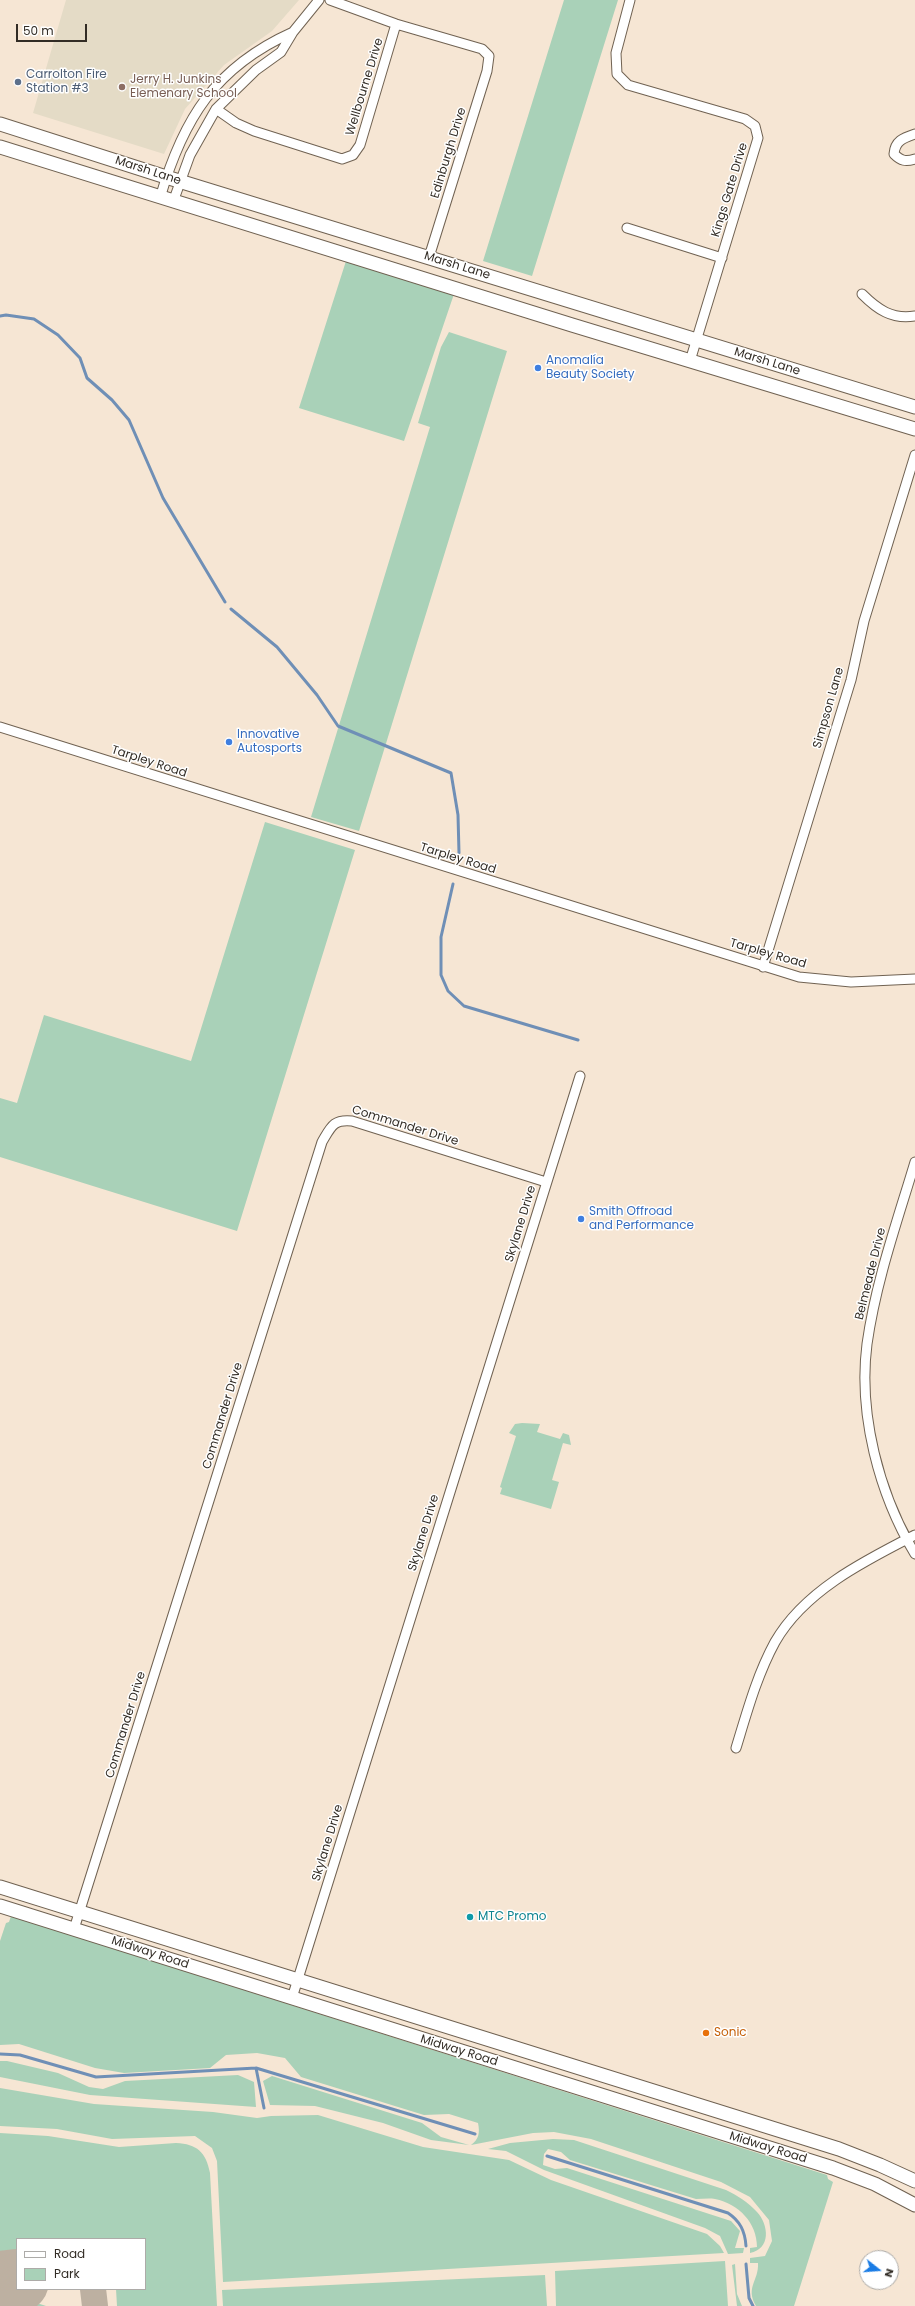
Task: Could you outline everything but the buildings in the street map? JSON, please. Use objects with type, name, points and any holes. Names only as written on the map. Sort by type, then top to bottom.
[{"type":"main road","name":"Marsh Lane","points":[[0,124],[695,341],[915,407]]},
{"type":"main road","name":"Marsh Lane","points":[[0,147],[160,198],[915,430]]},
{"type":"main road","name":"Midway Road","points":[[0,1887],[297,1981],[713,2109],[858,2156],[915,2181]]},
{"type":"main road","name":"Midway Road","points":[[0,1906],[850,2175],[875,2184],[915,2205]]},
{"type":"main road","points":[[484,2059],[489,2040]]},
{"type":"main road","points":[[616,2100],[622,2081]]},
{"type":"main road","points":[[707,2129],[713,2109]]},
{"type":"main road","points":[[850,2175],[858,2156]]},
{"type":"street","points":[[173,202],[199,135],[216,109],[256,70],[281,52],[293,32],[319,0]]},
{"type":"street","points":[[330,0],[396,24]]},
{"type":"street","name":"Kings Gate Drive","points":[[630,0],[616,53],[617,74],[628,85],[745,120],[755,126],[758,138],[690,361]]},
{"type":"street","name":"Edinburgh Drive","points":[[396,24],[482,49],[489,56],[487,71],[429,257]]},
{"type":"street","name":"Wellbourne Drive","points":[[216,109],[236,123],[254,131],[342,159],[353,155],[360,145],[396,24]]},
{"type":"street","points":[[160,198],[166,177],[185,129],[208,94],[243,61],[274,40],[293,32]]},
{"type":"street","points":[[915,134],[901,139],[895,146],[894,154],[900,160],[909,161],[915,159]]},
{"type":"street","points":[[627,228],[722,258]]},
{"type":"street","points":[[862,294],[878,310],[897,316],[915,316]]},
{"type":"street","name":"Simpson Lane","points":[[763,966],[849,687],[864,621],[915,455]]},
{"type":"street","name":"Tarpley Road","points":[[0,727],[799,977],[831,981],[915,979]]},
{"type":"street","name":"Skylane Drive","points":[[292,1998],[580,1076]]},
{"type":"street","name":"Commander Drive","points":[[74,1929],[322,1142],[332,1125],[341,1120],[352,1121],[546,1182]]},
{"type":"street","name":"Belmeade Drive","points":[[915,1162],[879,1280],[867,1346],[866,1370],[868,1412],[878,1463],[887,1493],[906,1539],[915,1554]]},
{"type":"street","points":[[736,1748],[764,1664],[775,1642],[791,1620],[818,1592],[915,1535]]},
{"type":"shaded area","name":"Jerry H. Junkins Elemenary School","points":[[66,0],[299,0],[272,31],[224,65],[185,109],[164,154],[33,113]]},
{"type":"green space","points":[[564,0],[618,0],[532,276],[483,261]]},
{"type":"green space","points":[[346,261],[454,294],[404,441],[299,408]]},
{"type":"green space","points":[[449,332],[507,351],[359,831],[311,817],[430,427],[418,423],[441,347]]},
{"type":"green space","points":[[265,822],[355,850],[237,1231],[0,1157],[0,1098],[17,1103],[44,1015],[191,1061]]},
{"type":"green space","points":[[515,1424],[540,1424],[537,1432],[560,1439],[563,1433],[569,1435],[571,1445],[563,1443],[552,1480],[559,1482],[551,1509],[500,1494],[502,1488],[500,1487],[516,1436],[509,1433]]},
{"type":"green space","points":[[11,1916],[827,2175],[828,2179],[833,2182],[794,2306],[756,2306],[753,2299],[752,2289],[757,2275],[758,2263],[750,2263],[750,2258],[765,2256],[772,2241],[769,2220],[750,2197],[721,2182],[591,2139],[554,2132],[533,2133],[471,2145],[478,2136],[478,2123],[449,2114],[424,2115],[301,2077],[285,2058],[257,2053],[226,2055],[210,2068],[124,2073],[95,2068],[19,2044],[0,2045],[0,1941],[6,1923],[9,1922]]},
{"type":"green space","points":[[0,2061],[7,2061],[58,2073],[89,2087],[103,2089],[125,2081],[238,2075],[254,2082],[256,2107],[90,2095],[0,2077]]},
{"type":"green space","points":[[272,2076],[422,2123],[441,2137],[469,2145],[431,2140],[383,2123],[315,2106],[270,2105],[263,2081]]},
{"type":"green space","points":[[0,2088],[94,2104],[213,2112],[257,2118],[271,2116],[318,2115],[423,2147],[509,2160],[551,2180],[707,2234],[720,2246],[724,2253],[223,2282],[217,2161],[212,2148],[195,2136],[112,2139],[57,2129],[0,2126]]},
{"type":"green space","points":[[0,2133],[48,2136],[119,2147],[176,2143],[195,2147],[206,2160],[210,2173],[217,2306],[117,2306],[116,2290],[146,2290],[146,2238],[16,2238],[16,2260],[0,2261]]},
{"type":"green space","points":[[553,2139],[574,2140],[726,2190],[754,2208],[761,2217],[766,2230],[765,2242],[757,2251],[750,2253],[750,2248],[757,2247],[754,2230],[739,2210],[724,2202],[713,2199],[696,2199],[570,2160],[561,2152],[548,2149],[544,2154],[543,2165],[555,2169],[567,2168],[731,2221],[740,2231],[735,2248],[744,2248],[743,2253],[728,2254],[720,2236],[705,2228],[544,2170],[506,2151],[488,2149],[510,2143]]},
{"type":"green space","points":[[725,2261],[728,2306],[556,2306],[555,2271]]},
{"type":"green space","points":[[735,2264],[737,2294],[742,2306],[737,2306],[732,2265]]},
{"type":"green space","points":[[545,2275],[547,2306],[223,2306],[222,2290]]},
{"type":"green space","points":[[40,2304],[46,2306],[0,2306],[0,2305]]},
{"type":"waterway","points":[[0,316],[6,315],[34,319],[58,335],[80,358],[87,378],[112,400],[129,420],[163,498],[225,602]]},
{"type":"waterway","points":[[231,609],[277,647],[317,695],[338,726],[451,773],[458,815],[459,853]]},
{"type":"waterway","points":[[453,884],[441,937],[441,975],[448,991],[464,1006],[578,1040]]},
{"type":"waterway","points":[[0,2054],[20,2055],[96,2077],[256,2068],[475,2134]]},
{"type":"waterway","points":[[256,2068],[264,2108]]},
{"type":"waterway","points":[[547,2156],[728,2213],[739,2223],[746,2246]]},
{"type":"waterway","points":[[746,2264],[749,2298],[753,2306]]},
{"type":"taxiway","points":[[93,2290],[95,2306]]},
{"type":"runway","points":[[0,2283],[16,2281]]},
{"type":"place","name":"Carrolton Fire Station #3","points":[[18,82]]},
{"type":"place","name":"Jerry H. Junkins Elemenary School","points":[[122,87]]},
{"type":"place","name":"Anomalía Beauty Society","points":[[538,368]]},
{"type":"place","name":"Innovative Autosports","points":[[229,742]]},
{"type":"place","name":"Smith Offroad and Performance","points":[[581,1219]]},
{"type":"place","name":"MTC Promo","points":[[470,1917]]},
{"type":"place","name":"Sonic","points":[[706,2033]]}]
